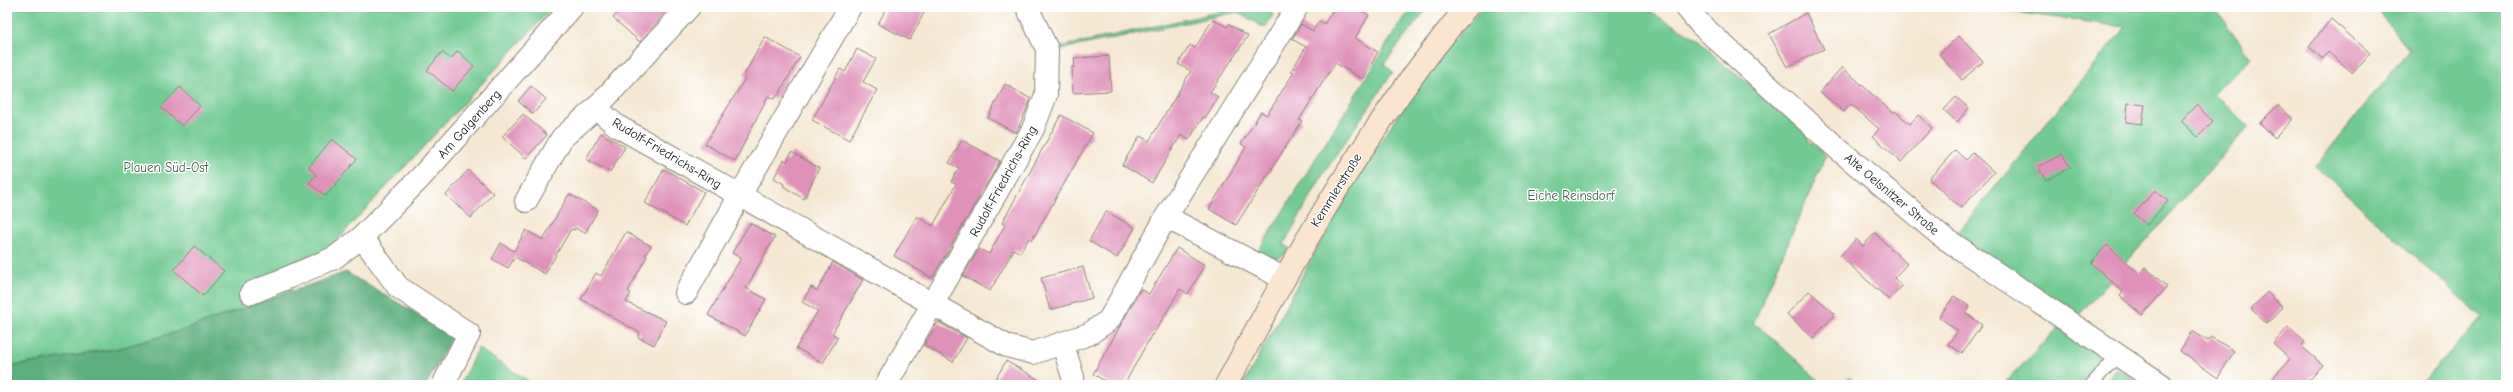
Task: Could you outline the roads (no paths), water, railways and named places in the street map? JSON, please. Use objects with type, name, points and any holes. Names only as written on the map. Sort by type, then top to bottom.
[{"type":"street","name":"Am Galgenberg","points":[[250,293],[334,258],[362,237],[421,177],[572,7]]},
{"type":"street","points":[[526,201],[562,138],[596,108],[689,7]]},
{"type":"street","points":[[686,293],[740,195],[850,7]]},
{"type":"street","name":"Rudolf-Friedrichs-Ring","points":[[886,385],[1033,129],[1046,95],[1047,49],[1027,7]]},
{"type":"street","name":"Rudolf-Friedrichs-Ring","points":[[596,108],[617,126],[1007,346],[1033,353],[1063,345],[1090,334],[1109,320],[1166,217],[1297,7]]},
{"type":"street","name":"Kemmlerstraße","points":[[1226,385],[1283,278],[1348,168],[1408,83],[1467,7]]},
{"type":"street","name":"Alte Oelsnitzer Straße","points":[[1686,7],[1701,25],[1837,148],[1940,235],[2162,385]]},
{"type":"street","points":[[1166,217],[1283,278]]},
{"type":"street","points":[[362,237],[398,287],[469,334],[443,385]]},
{"type":"street","points":[[1063,345],[1073,377],[1073,385]]},
{"type":"lane","points":[[2090,385],[2118,355]]},
{"type":"park label","name":"Plauen Süd-Ost","points":[[166,167]]},
{"type":"park label","name":"Eiche Reinsdorf","points":[[1571,195]]}]
